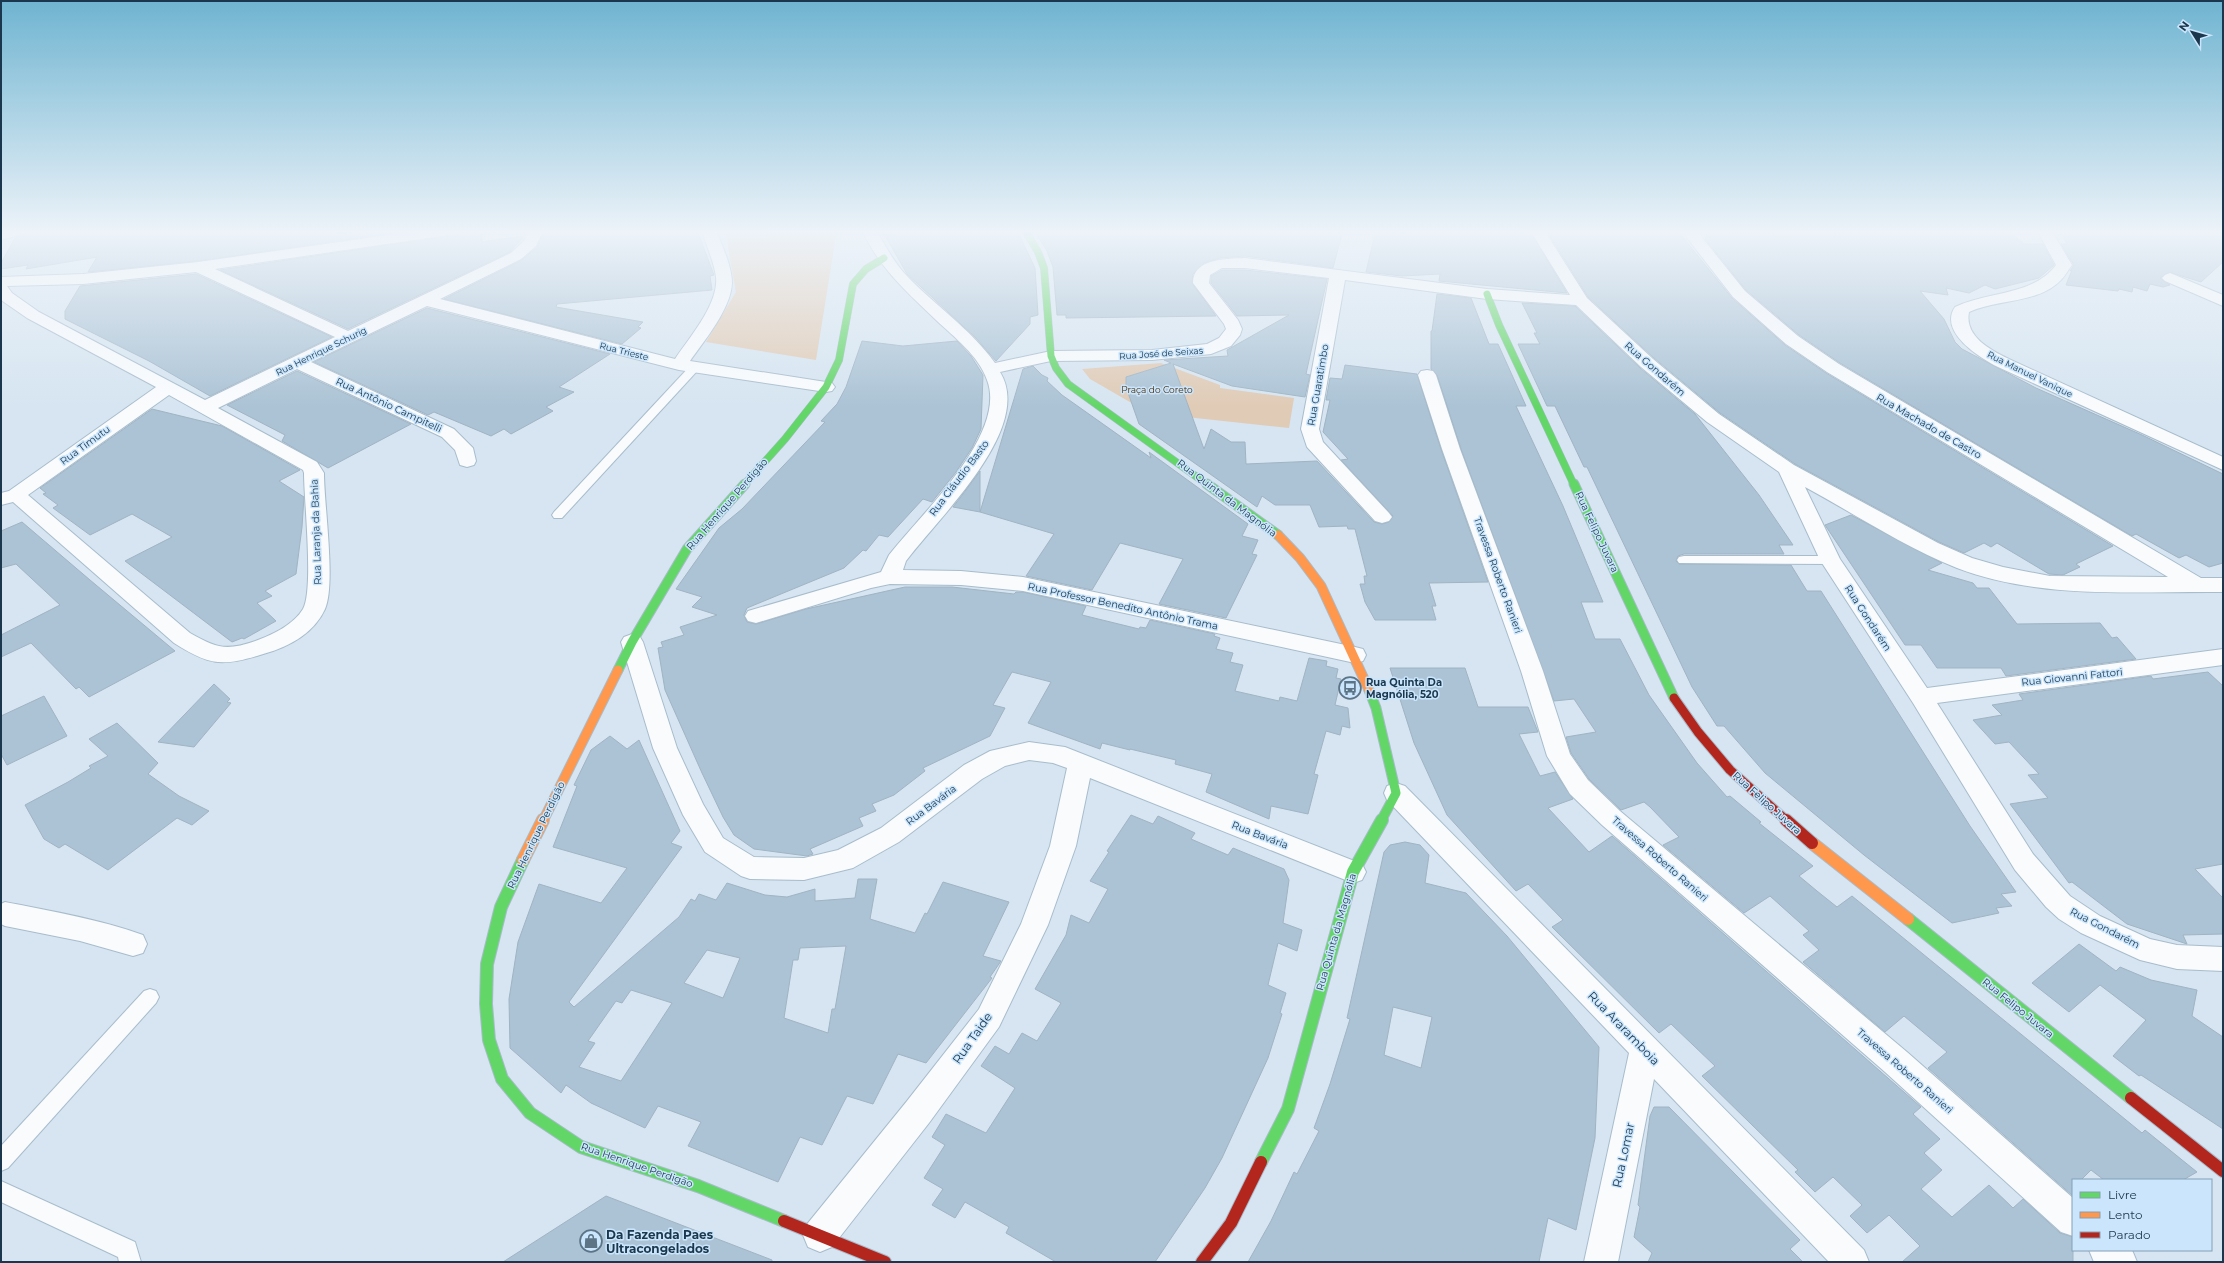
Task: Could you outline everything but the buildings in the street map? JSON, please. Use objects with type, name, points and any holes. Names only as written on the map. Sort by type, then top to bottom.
[{"type":"street","name":"Rua Laranja da Bahia","points":[[1,289],[6,296],[33,315],[168,387],[202,408],[313,470],[318,587],[314,608],[299,628],[271,645],[230,656],[208,653],[182,638],[8,497]]},
{"type":"street","points":[[245,289],[348,337]]},
{"type":"street","name":"Rua Henrique Schurig","points":[[202,408],[447,289]]},
{"type":"street","points":[[687,366],[712,316],[723,289]]},
{"type":"street","name":"Rua Henrique Perdigão","points":[[852,289],[839,360],[826,387],[785,439],[687,549],[632,642],[538,828],[501,907],[487,964],[486,1004],[489,1040],[502,1079],[530,1113],[581,1147],[698,1186],[820,1234],[885,1262]]},
{"type":"street","name":"Rua Cláudio Basto","points":[[890,577],[900,554],[987,442],[998,418],[1000,393],[990,369],[961,334],[911,289]]},
{"type":"street","name":"Rua Quinta da Magnólia","points":[[1046,289],[1051,356],[1056,368],[1068,384],[1272,529],[1300,558],[1321,586],[1354,655],[1376,708],[1396,793],[1353,872],[1288,1108],[1231,1224],[1202,1262]]},
{"type":"street","name":"Rua José de Seixas","points":[[990,369],[1051,356],[1185,353],[1211,349],[1225,342],[1232,335],[1234,329],[1232,323],[1206,289]]},
{"type":"street","name":"Rua Guaratimbo","points":[[1335,289],[1310,429],[1311,436],[1314,443],[1382,517]]},
{"type":"street","name":"Rua José de Seixas","points":[[1449,289],[1487,294],[1581,301]]},
{"type":"street","name":"Rua Gondarém","points":[[1574,289],[1581,301],[1647,363],[1713,418],[1787,469],[1830,560],[1921,697],[2024,862],[2061,905],[2103,930],[2151,952],[2193,959],[2223,959]]},
{"type":"street","name":"Rua Machado de Castro","points":[[1737,289],[1744,298],[1792,340],[1833,368],[2198,586]]},
{"type":"street","name":"Rua Manuel Vanique","points":[[2034,289],[1971,304],[1961,310],[1958,320],[1964,334],[1975,346],[2005,363],[2170,436],[2223,464]]},
{"type":"street","points":[[2195,289],[2223,301]]},
{"type":"street","name":"Rua Felipo Juvara","points":[[1487,294],[1499,325],[1670,692],[1698,732],[1725,764],[1810,841],[2223,1171]]},
{"type":"street","name":"Rua Trieste","points":[[424,300],[687,366],[826,387]]},
{"type":"street","name":"Rua Antônio Campitelli","points":[[297,362],[448,432],[464,448],[467,461]]},
{"type":"street","name":"Travessa Roberto Ranieri","points":[[1427,375],[1451,449],[1532,671],[1558,756],[1579,787],[1611,818],[1896,1062],[2072,1219]]},
{"type":"street","name":"Rua Timutu","points":[[8,497],[168,387]]},
{"type":"street","points":[[1787,469],[1932,548],[1965,563],[2002,574],[2050,583],[2198,586],[2223,585]]},
{"type":"street","points":[[756,616],[869,581],[890,577]]},
{"type":"street","name":"Rua Professor Benedito Antônio Trama","points":[[890,577],[961,578],[1023,584],[1354,655]]},
{"type":"street","name":"Rua Bavária","points":[[632,642],[665,748],[692,808],[714,846],[750,868],[804,869],[844,860],[890,835],[973,772],[999,758],[1029,751],[1056,754],[1080,765],[1353,872]]},
{"type":"street","name":"Rua Giovanni Fattori","points":[[1921,697],[1966,689],[2131,670],[2223,657]]},
{"type":"street","name":"Rua Taide","points":[[820,1234],[918,1112],[989,1018],[1034,925],[1063,846],[1080,765]]},
{"type":"street","name":"Rua Araramboia","points":[[1396,793],[1852,1262]]},
{"type":"street","points":[[2,918],[80,930],[132,944]]},
{"type":"street","name":"Rua Lomar","points":[[1601,1262],[1645,1049]]},
{"type":"street","points":[[2107,1251],[2120,1262]]},
{"type":"lane","points":[[558,515],[687,366]]},
{"type":"lane","points":[[1684,560],[1830,560]]},
{"type":"lane","points":[[1,1161],[150,997]]},
{"type":"lane","points":[[1,1191],[127,1250],[130,1262]]},
{"type":"green space","points":[[735,289],[827,289],[816,360],[706,342],[736,292]]},
{"type":"green space","name":"Praça do Coreto","points":[[1161,363],[1220,385],[1220,388],[1294,398],[1289,428],[1149,413],[1090,379],[1082,369]]},
{"type":"traffic: fast","points":[[618,670],[632,642],[687,549],[785,439],[826,387],[839,360],[852,289]]},
{"type":"traffic: fast","points":[[1046,289],[1051,356],[1056,368],[1068,384],[1278,535]]},
{"type":"traffic: fast","points":[[1487,294],[1499,325],[1674,698]]},
{"type":"traffic: fast","points":[[1261,1162],[1288,1109],[1353,872],[1396,793],[1376,708],[1369,690]]},
{"type":"traffic: fast","points":[[523,860],[501,907],[487,964],[486,1004],[489,1040],[502,1079],[530,1113],[581,1147],[698,1186],[784,1221]]},
{"type":"traffic: fast","points":[[1908,919],[2131,1098]]},
{"type":"traffic: slow","points":[[1278,535],[1300,558],[1321,586],[1369,690]]},
{"type":"traffic: slow","points":[[523,860],[618,670]]},
{"type":"traffic: slow","points":[[1812,843],[1908,919]]},
{"type":"traffic: jam","points":[[1674,698],[1698,732],[1730,770],[1812,843]]},
{"type":"traffic: jam","points":[[2131,1098],[2223,1171]]},
{"type":"traffic: jam","points":[[1202,1262],[1231,1223],[1261,1162]]},
{"type":"traffic: jam","points":[[784,1221],[885,1262]]},
{"type":"place","name":"Rua Quinta Da Magnólia, 520","points":[[1350,688]]},
{"type":"place","name":"Da Fazenda Paes Ultracongelados","points":[[591,1241]]}]
